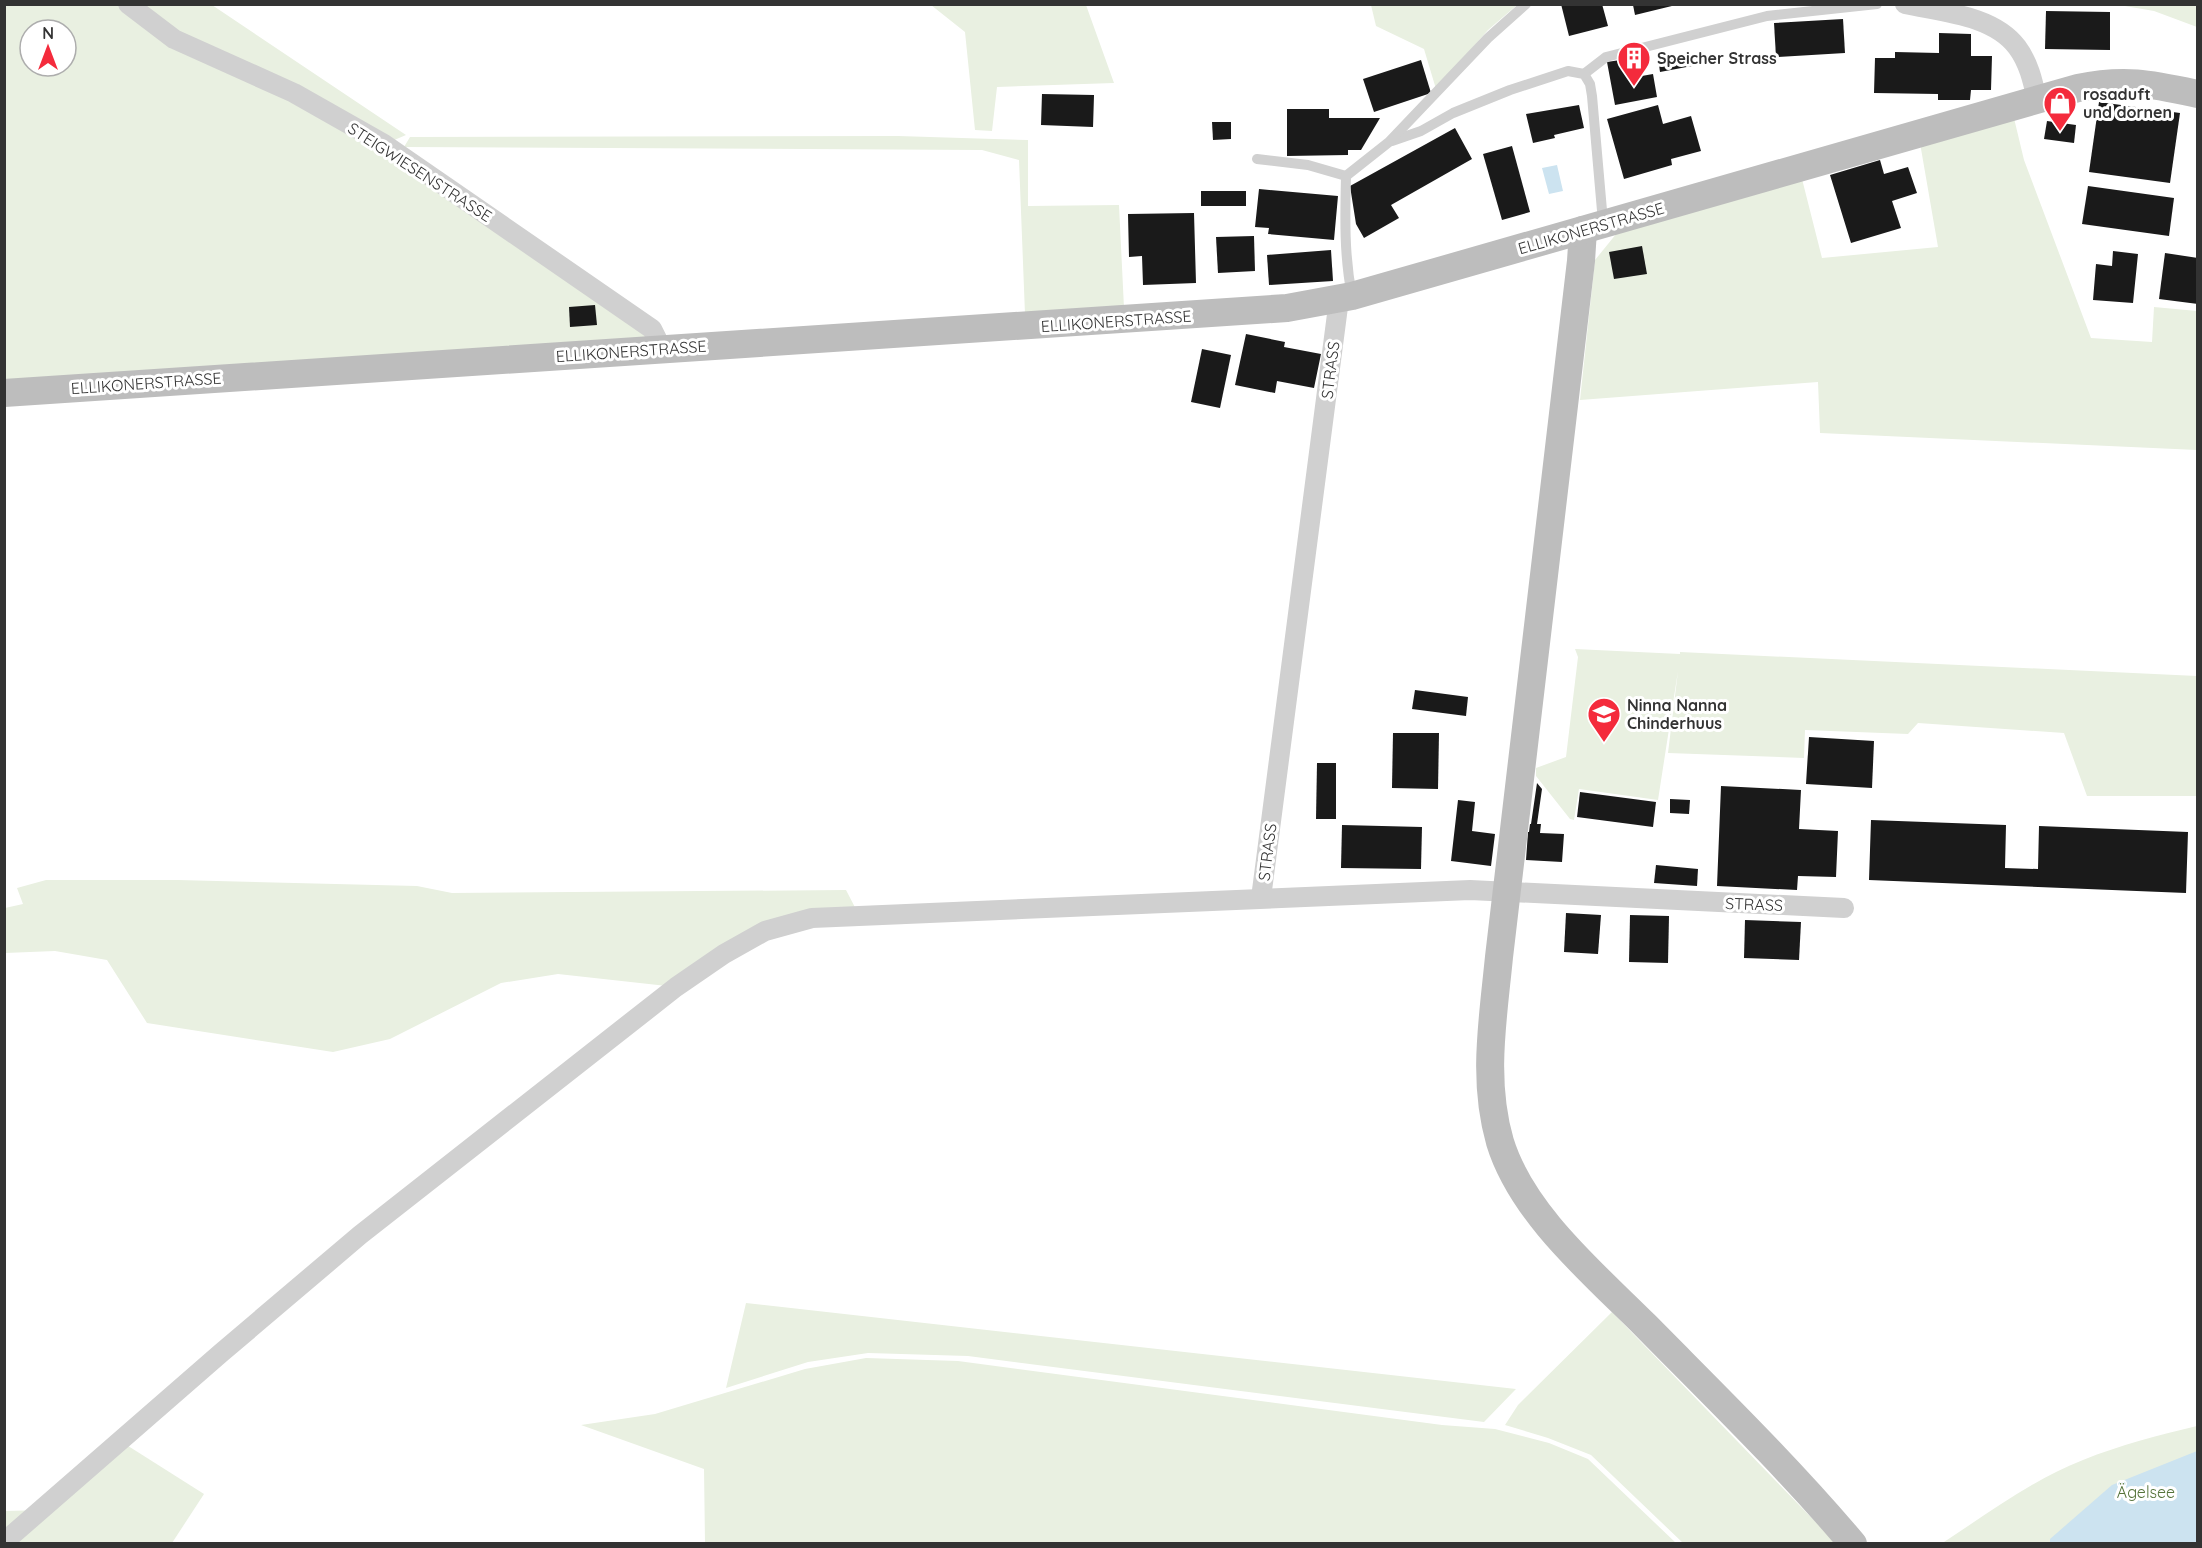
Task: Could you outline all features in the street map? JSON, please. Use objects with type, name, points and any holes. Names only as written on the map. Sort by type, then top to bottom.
[{"type":"street","name":"STEIGWIESENSTRASSE","points":[[128,4],[174,39],[294,93],[384,144],[652,329],[662,350]]},
{"type":"street","points":[[1905,4],[1969,18],[1999,30],[2017,47],[2030,72],[2037,100]]},
{"type":"street","name":"ELLIKONERSTRASSE","points":[[4,393],[1287,308],[1346,298],[2037,100],[2104,83],[2135,82],[2198,94]]},
{"type":"street","points":[[1593,227],[1506,893],[1489,1071],[1500,1142],[1526,1195],[1559,1237],[1777,1460],[1852,1544]]},
{"type":"street","name":"STRASS","points":[[1346,298],[1261,898],[1470,890],[1844,908]]},
{"type":"street","points":[[4,1542],[360,1235],[676,987],[724,954],[765,931],[812,918],[1261,898]]},
{"type":"lane","points":[[1346,176],[1389,142],[1488,39],[1526,4]]},
{"type":"lane","points":[[1389,142],[1421,131],[1453,113],[1510,90],[1568,71],[1584,74],[1606,57],[1756,18],[1877,4]]},
{"type":"lane","points":[[1584,74],[1590,84],[1592,96],[1593,227]]},
{"type":"lane","points":[[1257,159],[1308,165],[1346,176]]},
{"type":"lane","points":[[1346,176],[1346,298]]},
{"type":"green space","points":[[4,5],[212,5],[406,135],[385,144],[652,329],[662,349],[5,393]]},
{"type":"green space","points":[[931,5],[1086,5],[1114,83],[997,87],[992,131],[975,130],[965,32]]},
{"type":"green space","points":[[1371,5],[1517,5],[1488,30],[1436,89],[1424,49],[1376,26]]},
{"type":"green space","points":[[2119,5],[2197,5],[2197,27],[2154,11]]},
{"type":"green space","points":[[2013,114],[2024,160],[2091,338],[2152,342],[2154,307],[2197,311],[2197,450],[1820,433],[1818,382],[1580,400],[1595,260],[1621,228],[1801,175],[1822,258],[1938,247],[1920,143]]},
{"type":"green space","points":[[898,136],[1028,140],[1028,206],[1119,205],[1124,308],[1025,314],[1019,160],[982,150],[404,147],[410,137]]},
{"type":"green space","points":[[1575,649],[2197,676],[2197,796],[2087,796],[2064,733],[1918,723],[1908,734],[1805,730],[1804,758],[1668,753],[1678,671],[1658,800],[1579,789],[1574,820],[1570,819],[1536,776],[1536,768],[1566,757],[1578,657]]},
{"type":"green space","points":[[46,880],[178,880],[417,886],[452,893],[846,890],[860,917],[765,931],[676,987],[558,974],[501,983],[390,1039],[333,1052],[147,1023],[107,960],[55,951],[5,953],[5,908],[23,904],[17,888]]},
{"type":"green space","points":[[746,1303],[1516,1389],[1484,1422],[968,1356],[868,1353],[808,1362],[726,1388]]},
{"type":"green space","points":[[1612,1312],[1834,1543],[1683,1543],[1591,1455],[1548,1438],[1505,1425],[1518,1405]]},
{"type":"green space","points":[[866,1358],[958,1361],[1442,1425],[1495,1429],[1549,1443],[1588,1459],[1676,1543],[705,1543],[704,1469],[581,1425],[655,1414],[805,1369]]},
{"type":"green space","name":"Ägelsee","points":[[2197,1426],[2197,1543],[1941,1544],[2010,1498],[2064,1468],[2125,1445]]},
{"type":"green space","points":[[125,1444],[204,1494],[172,1543],[5,1543],[4,1511],[47,1510]]},
{"type":"water","points":[[1557,165],[1563,191],[1549,194],[1542,168]]},
{"type":"water","name":"Ägelsee","points":[[2197,1451],[2197,1543],[2050,1543],[2050,1539],[2112,1485]]},
{"type":"building","points":[[1561,4],[1602,4],[1608,26],[1569,36]]},
{"type":"building","points":[[1633,5],[1676,5],[1635,15]]},
{"type":"building","points":[[2046,11],[2110,12],[2110,50],[2045,49]]},
{"type":"building","points":[[1843,19],[1845,53],[1776,57],[1774,23]]},
{"type":"building","points":[[1939,33],[1971,34],[1971,56],[1992,56],[1991,90],[1971,90],[1970,100],[1938,100],[1938,94],[1874,93],[1875,58],[1895,58],[1895,52],[1939,53]]},
{"type":"building","points":[[1689,52],[1692,66],[1660,72],[1658,58]]},
{"type":"building","name":"Speicher Strass","points":[[1633,58],[1636,77],[1653,74],[1657,97],[1615,105],[1607,62]]},
{"type":"building","points":[[1421,60],[1431,93],[1374,112],[1363,79]]},
{"type":"building","points":[[1042,94],[1094,95],[1093,127],[1041,125]]},
{"type":"building","points":[[2099,102],[2180,113],[2170,183],[2089,172]]},
{"type":"building","points":[[1579,105],[1584,128],[1533,143],[1526,114]]},
{"type":"building","points":[[1658,105],[1663,124],[1691,116],[1701,151],[1671,159],[1672,165],[1624,179],[1607,119]]},
{"type":"building","points":[[1287,109],[1329,109],[1329,118],[1380,118],[1361,150],[1348,150],[1348,155],[1287,156]]},
{"type":"building","points":[[2047,121],[2076,125],[2074,143],[2044,139]]},
{"type":"building","points":[[1212,122],[1231,122],[1231,139],[1213,140]]},
{"type":"building","points":[[1455,128],[1472,159],[1391,205],[1399,218],[1364,238],[1356,224],[1350,186]]},
{"type":"building","points":[[1512,146],[1530,212],[1502,220],[1483,154]]},
{"type":"building","points":[[1880,160],[1884,174],[1908,167],[1917,193],[1892,201],[1901,228],[1851,243],[1830,175]]},
{"type":"building","points":[[2088,186],[2174,198],[2169,236],[2082,224]]},
{"type":"building","points":[[1259,189],[1338,196],[1334,240],[1268,234],[1269,228],[1255,227]]},
{"type":"building","points":[[1201,191],[1246,191],[1246,206],[1201,206]]},
{"type":"building","points":[[1194,213],[1196,283],[1143,285],[1142,256],[1129,257],[1128,214]]},
{"type":"building","points":[[1254,236],[1255,271],[1218,273],[1216,237]]},
{"type":"building","points":[[1642,246],[1647,274],[1614,279],[1609,252]]},
{"type":"building","points":[[1331,250],[1333,281],[1269,285],[1267,255]]},
{"type":"building","points":[[2113,251],[2138,254],[2133,303],[2093,300],[2096,264],[2112,266]]},
{"type":"building","points":[[2165,253],[2198,258],[2198,304],[2159,299]]},
{"type":"building","points":[[595,305],[597,325],[570,327],[569,307]]},
{"type":"building","points":[[1246,334],[1285,342],[1284,347],[1321,354],[1314,388],[1277,381],[1275,393],[1235,385]]},
{"type":"building","points":[[1202,349],[1231,355],[1220,408],[1191,402]]},
{"type":"building","points":[[1415,690],[1468,697],[1466,716],[1412,709]]},
{"type":"building","points":[[1393,733],[1439,733],[1438,789],[1392,788]]},
{"type":"building","points":[[1809,737],[1874,741],[1872,788],[1806,784]]},
{"type":"building","points":[[1317,763],[1336,763],[1336,819],[1316,819]]},
{"type":"building","points":[[1537,783],[1542,789],[1537,824],[1541,824],[1540,833],[1564,834],[1562,862],[1526,860],[1528,832]]},
{"type":"building","points":[[1721,786],[1801,790],[1799,829],[1838,831],[1836,877],[1798,876],[1797,890],[1717,886]]},
{"type":"building","points":[[1580,792],[1656,802],[1653,827],[1577,817]]},
{"type":"building","points":[[1670,799],[1690,800],[1689,814],[1670,813]]},
{"type":"building","points":[[1458,800],[1475,802],[1472,831],[1495,834],[1491,866],[1451,861]]},
{"type":"building","points":[[1871,820],[2006,825],[2005,868],[2038,869],[2039,826],[2188,832],[2186,893],[1869,880]]},
{"type":"building","points":[[1342,825],[1422,827],[1421,869],[1341,868]]},
{"type":"building","points":[[1656,865],[1698,869],[1697,886],[1654,883]]},
{"type":"building","points":[[1566,913],[1601,915],[1598,954],[1564,952]]},
{"type":"building","points":[[1630,915],[1669,916],[1668,963],[1629,962]]},
{"type":"building","points":[[1745,920],[1801,922],[1799,960],[1744,958]]},
{"type":"place","name":"Speicher Strass","points":[[1634,87]]},
{"type":"place","name":"rosaduft und dornen","points":[[2060,132]]},
{"type":"place","name":"Ninna Nanna Chinderhuus","points":[[1604,743]]}]
